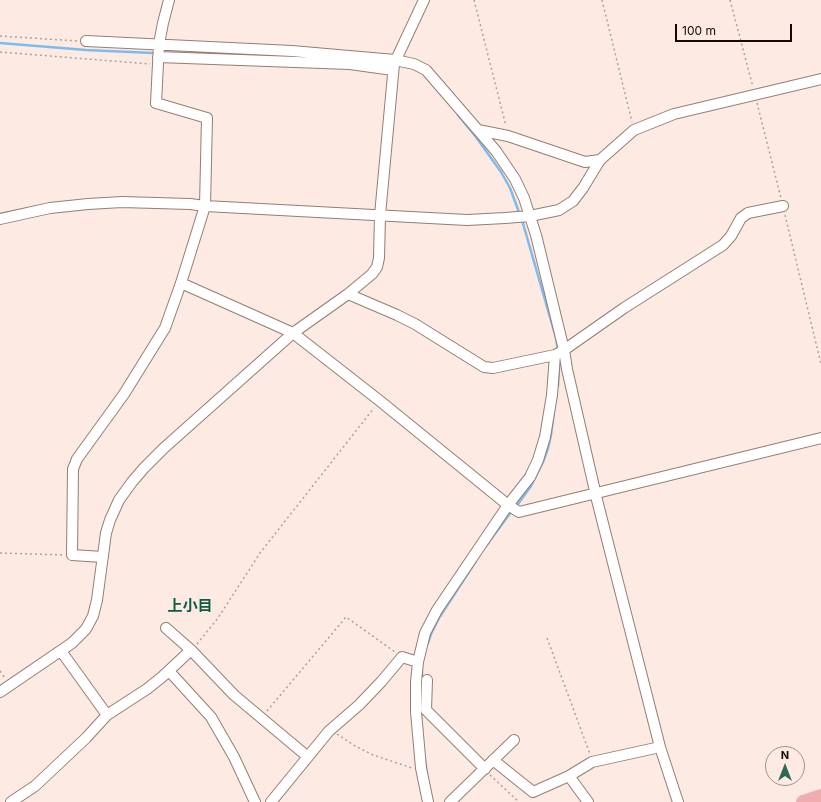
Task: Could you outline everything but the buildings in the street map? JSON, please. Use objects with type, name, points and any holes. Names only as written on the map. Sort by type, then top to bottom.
[{"type":"main road","points":[[803,802],[821,796]]},
{"type":"street","points":[[103,557],[72,555],[73,469],[77,459],[124,394],[165,328],[205,206],[206,118],[156,103],[159,44],[169,0]]},
{"type":"street","points":[[0,692],[72,643],[86,629],[93,616],[97,600],[106,533],[110,520],[119,500],[136,477],[164,448],[293,333],[348,294],[372,274],[377,266],[379,258],[380,215],[393,70],[395,60],[424,0]]},
{"type":"street","points":[[86,41],[292,51],[395,60],[414,64],[426,70],[496,151],[515,179],[524,198],[536,235],[564,350],[566,369],[596,494],[660,747],[678,802]]},
{"type":"street","points":[[158,61],[350,64],[393,70]]},
{"type":"street","points":[[0,219],[50,208],[122,202],[190,204],[467,220],[530,216],[559,210],[573,201],[583,188],[600,160],[634,130],[674,114],[821,79]]},
{"type":"street","points":[[478,130],[508,136],[585,162],[600,160]]},
{"type":"street","points":[[348,294],[398,315],[484,367],[493,368],[555,355],[564,350],[624,308],[723,245],[731,236],[741,218],[748,213],[783,206]]},
{"type":"street","points":[[181,283],[293,333],[380,401],[508,505],[519,512],[821,438]]},
{"type":"street","points":[[428,802],[422,772],[416,712],[418,662],[425,633],[437,610],[508,505],[530,476],[538,460],[545,437],[552,395],[555,355]]},
{"type":"street","points":[[166,628],[191,650],[234,695],[308,757]]},
{"type":"street","points":[[11,802],[35,786],[86,738],[107,715],[147,689],[191,650]]},
{"type":"street","points":[[61,651],[107,715]]},
{"type":"street","points":[[271,802],[331,730],[359,705],[402,657],[418,662]]},
{"type":"street","points":[[169,671],[210,718],[234,757],[255,802]]},
{"type":"street","points":[[416,682],[426,683],[426,710],[485,769]]},
{"type":"street","points":[[450,802],[514,740]]},
{"type":"street","points":[[493,760],[533,792],[570,776],[592,762],[660,747]]},
{"type":"street","points":[[570,776],[588,802]]},
{"type":"path","points":[[474,0],[508,136]]},
{"type":"path","points":[[602,0],[634,130]]},
{"type":"path","points":[[730,0],[783,206],[821,364]]},
{"type":"path","points":[[0,36],[86,41]]},
{"type":"path","points":[[0,52],[158,61]]},
{"type":"path","points":[[191,650],[218,618],[260,553],[380,401]]},
{"type":"path","points":[[0,554],[72,555]]},
{"type":"path","points":[[261,718],[346,617],[402,657]]},
{"type":"path","points":[[547,638],[592,762]]},
{"type":"path","points":[[331,730],[355,746],[373,755],[422,772]]},
{"type":"path","points":[[485,769],[519,802]]},
{"type":"waterway","points":[[0,43],[86,50],[153,53]]},
{"type":"waterway","points":[[458,115],[501,172],[510,188],[520,215]]},
{"type":"waterway","points":[[522,220],[556,338],[558,350]]},
{"type":"waterway","points":[[558,386],[559,369]]},
{"type":"waterway","points":[[518,504],[531,486],[543,462],[551,435],[554,410]]},
{"type":"waterway","points":[[486,546],[511,512]]},
{"type":"waterway","points":[[428,643],[439,618],[476,561]]},
{"type":"waterway","points":[[422,669],[422,680]]},
{"type":"waterway","points":[[425,760],[427,775]]},
{"type":"district","name":"上小目","points":[[190,606]]}]
